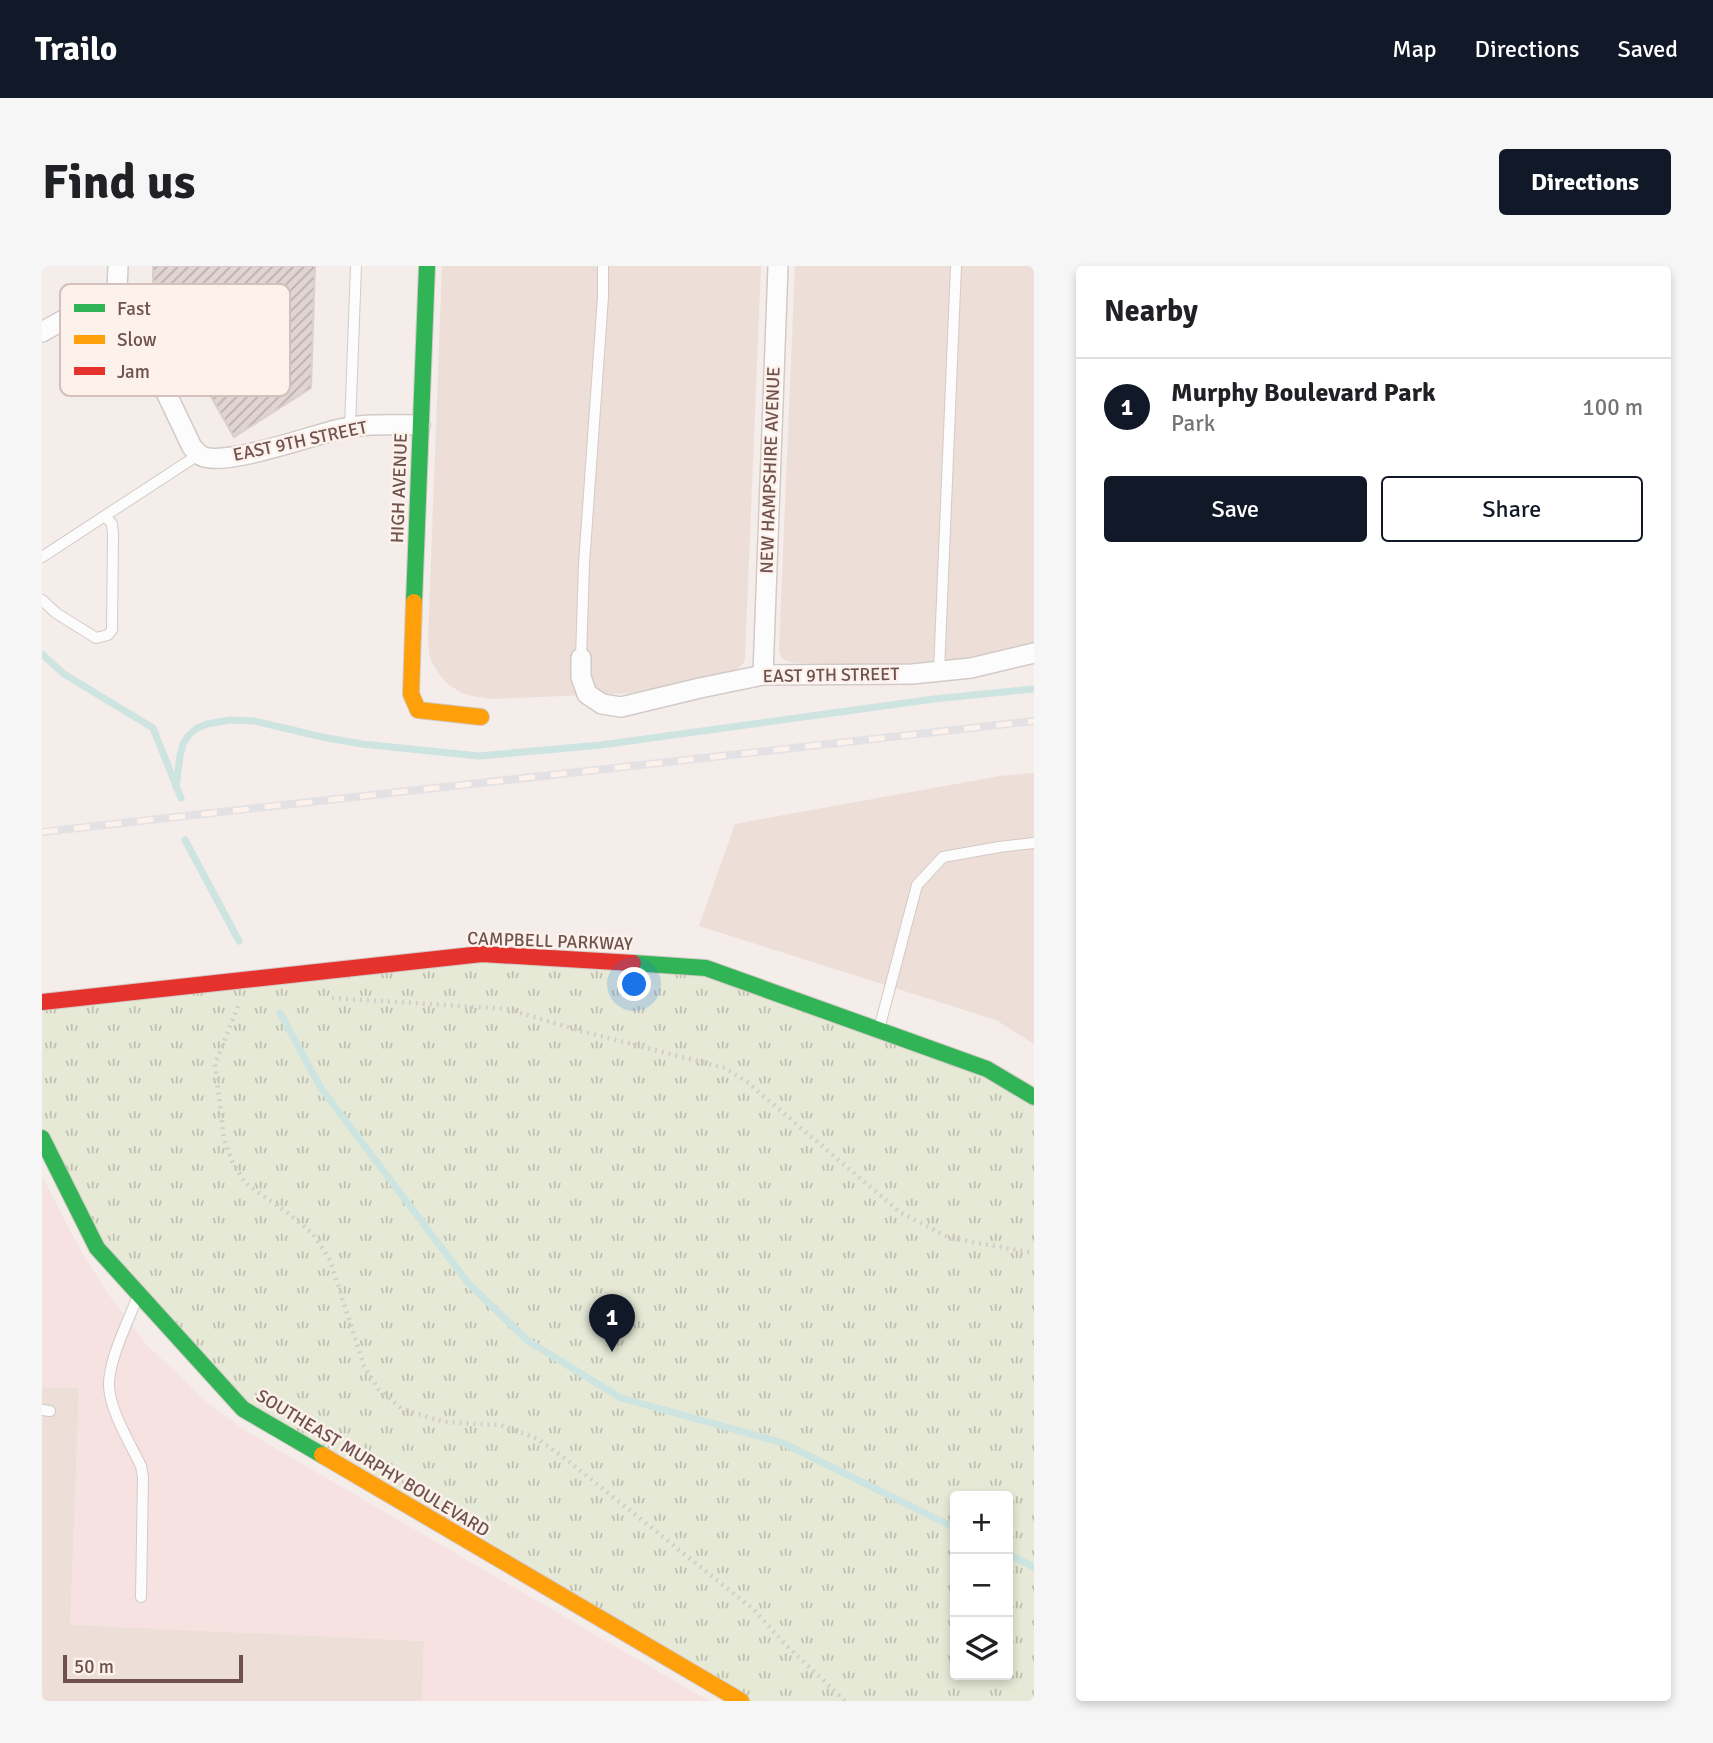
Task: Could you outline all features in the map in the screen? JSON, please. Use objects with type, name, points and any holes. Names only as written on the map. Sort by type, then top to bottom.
[{"type":"street","points":[[117,284],[118,266]]},
{"type":"street","name":"HIGH AVENUE","points":[[427,266],[411,694],[418,710],[481,717]]},
{"type":"street","name":"NEW HAMPSHIRE AVENUE","points":[[763,675],[778,266]]},
{"type":"street","points":[[42,332],[60,322]]},
{"type":"street","points":[[168,396],[198,455]]},
{"type":"street","name":"EAST 9TH STREET","points":[[198,455],[215,459],[252,453],[350,427],[420,425]]},
{"type":"street","name":"EAST 9TH STREET","points":[[581,658],[580,677],[587,694],[602,704],[621,707],[763,675],[912,674],[971,668],[1034,653]]},
{"type":"street","name":"CAMPBELL PARKWAY","points":[[42,1002],[482,954],[706,968],[987,1069],[1034,1097]]},
{"type":"street","name":"SOUTHEAST MURPHY BOULEVARD","points":[[42,1138],[97,1248],[243,1409],[741,1701]]},
{"type":"lane","points":[[350,427],[356,266]]},
{"type":"lane","points":[[581,658],[584,564],[603,266]]},
{"type":"lane","points":[[939,671],[956,266]]},
{"type":"lane","points":[[42,557],[198,455]]},
{"type":"lane","points":[[42,600],[56,613],[96,638],[108,635],[112,630],[113,534],[112,524],[105,516]]},
{"type":"lane","points":[[878,1030],[916,886],[943,857],[1034,844]]},
{"type":"lane","points":[[139,1294],[114,1360],[109,1388],[113,1404],[141,1466],[143,1478],[141,1597]]},
{"type":"path","points":[[329,998],[508,1009],[725,1068],[747,1082],[901,1213],[950,1238],[1034,1253]]},
{"type":"path","points":[[240,1002],[215,1064],[224,1139],[232,1161],[245,1183],[313,1234],[330,1260],[364,1366],[379,1390],[402,1409],[413,1413],[444,1422],[500,1425],[538,1440],[567,1460],[752,1609],[845,1701]]},
{"type":"shaded area","points":[[442,266],[761,266],[745,657],[744,663],[732,673],[635,693],[492,699],[460,692],[439,674],[429,653],[428,640]]},
{"type":"shaded area","points":[[795,266],[1034,266],[1034,645],[975,657],[898,664],[793,663],[781,657],[779,649]]},
{"type":"shaded area","points":[[1034,773],[1034,1044],[996,1020],[699,926],[735,824],[1000,776]]},
{"type":"shaded area","points":[[42,1176],[83,1255],[109,1295],[146,1344],[209,1404],[246,1431],[709,1701],[422,1701],[424,1641],[70,1625],[79,1388],[42,1387]]},
{"type":"shaded area","points":[[42,1387],[79,1388],[71,1624],[424,1641],[422,1701],[42,1701]]},
{"type":"green space","points":[[482,954],[706,968],[1034,1097],[1034,1701],[741,1701],[243,1409],[97,1248],[42,1138],[42,1002]]},
{"type":"building","points":[[153,266],[315,266],[311,388],[234,437],[211,396],[290,396],[290,284],[153,284]]},
{"type":"waterway","points":[[42,654],[64,674],[153,728],[181,798]]},
{"type":"waterway","points":[[176,787],[180,756],[188,736],[207,724],[231,720],[254,721],[362,744],[479,756],[601,745],[934,699],[1034,689]]},
{"type":"waterway","points":[[185,840],[239,941]]},
{"type":"waterway","points":[[280,1013],[321,1088],[468,1283],[528,1341],[621,1398],[783,1443],[950,1526]]},
{"type":"waterway","points":[[1013,1556],[1034,1567]]},
{"type":"railway","points":[[42,832],[1034,721]]},
{"type":"traffic: fast","points":[[414,602],[427,266]]},
{"type":"traffic: fast","points":[[633,963],[706,968],[987,1069],[1034,1097]]},
{"type":"traffic: fast","points":[[42,1138],[97,1248],[243,1409],[322,1455]]},
{"type":"traffic: slow","points":[[414,602],[411,694],[418,710],[481,717]]},
{"type":"traffic: slow","points":[[322,1455],[741,1701]]},
{"type":"traffic: jam","points":[[42,1002],[482,954],[633,963]]},
{"type":"place","name":"Murphy Boulevard Park","points":[[612,1352]]}]
